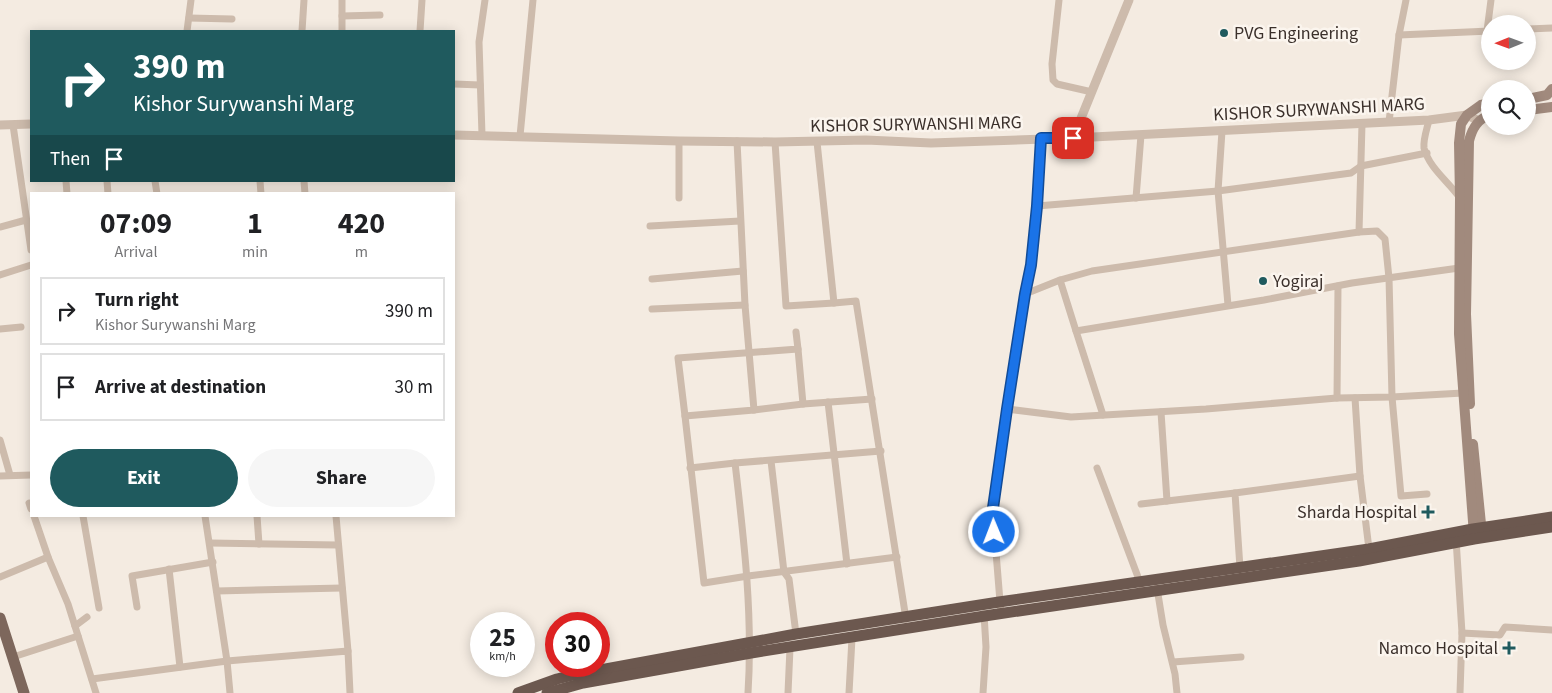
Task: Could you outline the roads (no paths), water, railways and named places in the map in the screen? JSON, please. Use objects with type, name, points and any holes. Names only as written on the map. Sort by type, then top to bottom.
[{"type":"highway","points":[[1156,585],[1359,561],[1404,547],[1552,517]]},
{"type":"highway","points":[[1478,533],[1552,527]]},
{"type":"highway","points":[[548,693],[582,683],[750,648],[796,634],[907,623],[1141,588],[1240,568],[1369,549],[1404,547]]},
{"type":"highway","points":[[518,693],[565,677],[750,648],[790,648],[852,638],[907,623]]},
{"type":"main road","points":[[1536,98],[1547,96],[1552,89]]},
{"type":"main road","points":[[1478,533],[1458,334],[1459,143],[1461,124],[1467,115],[1481,105]]},
{"type":"main road","points":[[1536,109],[1552,107]]},
{"type":"main road","points":[[1478,533],[1466,314],[1469,141],[1475,125],[1479,121]]},
{"type":"main road","points":[[1,624],[24,693]]},
{"type":"street","points":[[187,30],[191,0]]},
{"type":"street","points":[[302,30],[304,0]]},
{"type":"street","points":[[342,0],[342,30]]},
{"type":"street","points":[[420,30],[422,0]]},
{"type":"street","points":[[482,135],[480,42],[485,0]]},
{"type":"street","points":[[520,136],[533,0]]},
{"type":"street","points":[[1059,0],[1052,64],[1053,80],[1057,84],[1092,92]]},
{"type":"street","points":[[1073,138],[1129,0]]},
{"type":"street","points":[[1389,122],[1399,35],[1406,0]]},
{"type":"street","points":[[1490,15],[1491,0]]},
{"type":"street","points":[[342,16],[380,15]]},
{"type":"street","points":[[189,18],[232,19]]},
{"type":"street","points":[[1536,29],[1552,28]]},
{"type":"street","points":[[1399,35],[1481,31]]},
{"type":"street","points":[[455,84],[480,85]]},
{"type":"street","points":[[1467,115],[1479,121]]},
{"type":"street","name":"KISHOR SURYWANSHI MARG","points":[[455,135],[679,141],[817,142],[866,140],[931,143],[1362,124],[1429,120],[1467,115]]},
{"type":"street","points":[[1429,120],[1424,148],[1439,173],[1453,187],[1460,198]]},
{"type":"street","points":[[0,125],[30,124]]},
{"type":"street","points":[[1359,232],[1362,124]]},
{"type":"street","points":[[13,125],[30,244]]},
{"type":"street","points":[[1222,131],[1218,191],[1228,305]]},
{"type":"street","points":[[1136,198],[1141,135]]},
{"type":"street","points":[[1000,608],[992,515],[1007,409],[1031,265],[1041,138]]},
{"type":"street","points":[[679,141],[679,198]]},
{"type":"street","points":[[737,141],[748,354],[754,410]]},
{"type":"street","points":[[775,142],[786,306],[856,301],[907,623]]},
{"type":"street","points":[[817,142],[834,303]]},
{"type":"street","points":[[1037,206],[1218,191],[1351,173],[1361,166],[1427,153]]},
{"type":"street","points":[[0,228],[26,220]]},
{"type":"street","points":[[650,226],[740,221]]},
{"type":"street","points":[[1025,294],[1060,280],[1092,272],[1359,232],[1377,231],[1385,239],[1389,278],[1392,397],[1401,496],[1427,494]]},
{"type":"street","points":[[0,275],[30,265]]},
{"type":"street","points":[[1076,331],[1352,283],[1459,268]]},
{"type":"street","points":[[652,279],[743,271]]},
{"type":"street","points":[[1060,280],[1103,415]]},
{"type":"street","points":[[1338,286],[1338,398]]},
{"type":"street","points":[[652,309],[745,305]]},
{"type":"street","points":[[0,329],[21,327]]},
{"type":"street","points":[[796,332],[803,404]]},
{"type":"street","points":[[798,349],[678,358],[704,583],[898,557]]},
{"type":"street","points":[[1007,409],[1071,417],[1338,398],[1392,397],[1463,392]]},
{"type":"street","points":[[1355,398],[1360,476],[1369,549]]},
{"type":"street","points":[[685,416],[872,399]]},
{"type":"street","points":[[828,402],[847,564]]},
{"type":"street","points":[[1161,412],[1167,501]]},
{"type":"street","points":[[0,440],[10,475]]},
{"type":"street","points":[[690,468],[881,451]]},
{"type":"street","points":[[771,460],[784,572],[789,579],[796,634]]},
{"type":"street","points":[[735,463],[748,576],[750,648],[748,693]]},
{"type":"street","points":[[1097,468],[1141,588]]},
{"type":"street","points":[[0,476],[30,475]]},
{"type":"street","points":[[1141,504],[1360,476]]},
{"type":"street","points":[[1235,493],[1240,568]]},
{"type":"street","points":[[34,517],[75,626],[92,679],[94,692]]},
{"type":"street","points":[[83,517],[99,608]]},
{"type":"street","points":[[205,517],[230,693]]},
{"type":"street","points":[[257,517],[259,544]]},
{"type":"street","points":[[336,517],[350,693]]},
{"type":"street","points":[[1456,537],[1462,633],[1460,693]]},
{"type":"street","points":[[210,543],[338,545]]},
{"type":"street","points":[[0,577],[48,557]]},
{"type":"street","points":[[137,607],[132,576],[213,562]]},
{"type":"street","points":[[169,569],[180,667]]},
{"type":"street","points":[[1156,585],[1163,625],[1173,662],[1176,693]]},
{"type":"street","points":[[217,591],[342,588]]},
{"type":"street","points":[[983,693],[986,647],[984,611]]},
{"type":"street","points":[[75,626],[87,617]]},
{"type":"street","points":[[1462,633],[1500,635],[1505,627],[1552,630]]},
{"type":"street","points":[[12,657],[78,636]]},
{"type":"street","points":[[849,693],[852,638]]},
{"type":"street","points":[[788,693],[790,648]]},
{"type":"street","points":[[92,679],[227,661],[348,651]]},
{"type":"street","points":[[1173,662],[1241,657]]},
{"type":"place","name":"PVG Engineering","points":[[1224,33]]},
{"type":"place","name":"Yogiraj","points":[[1263,281]]},
{"type":"place","name":"Sharda Hospital","points":[[1428,512]]},
{"type":"place","name":"Namco Hospital","points":[[1509,648]]}]
